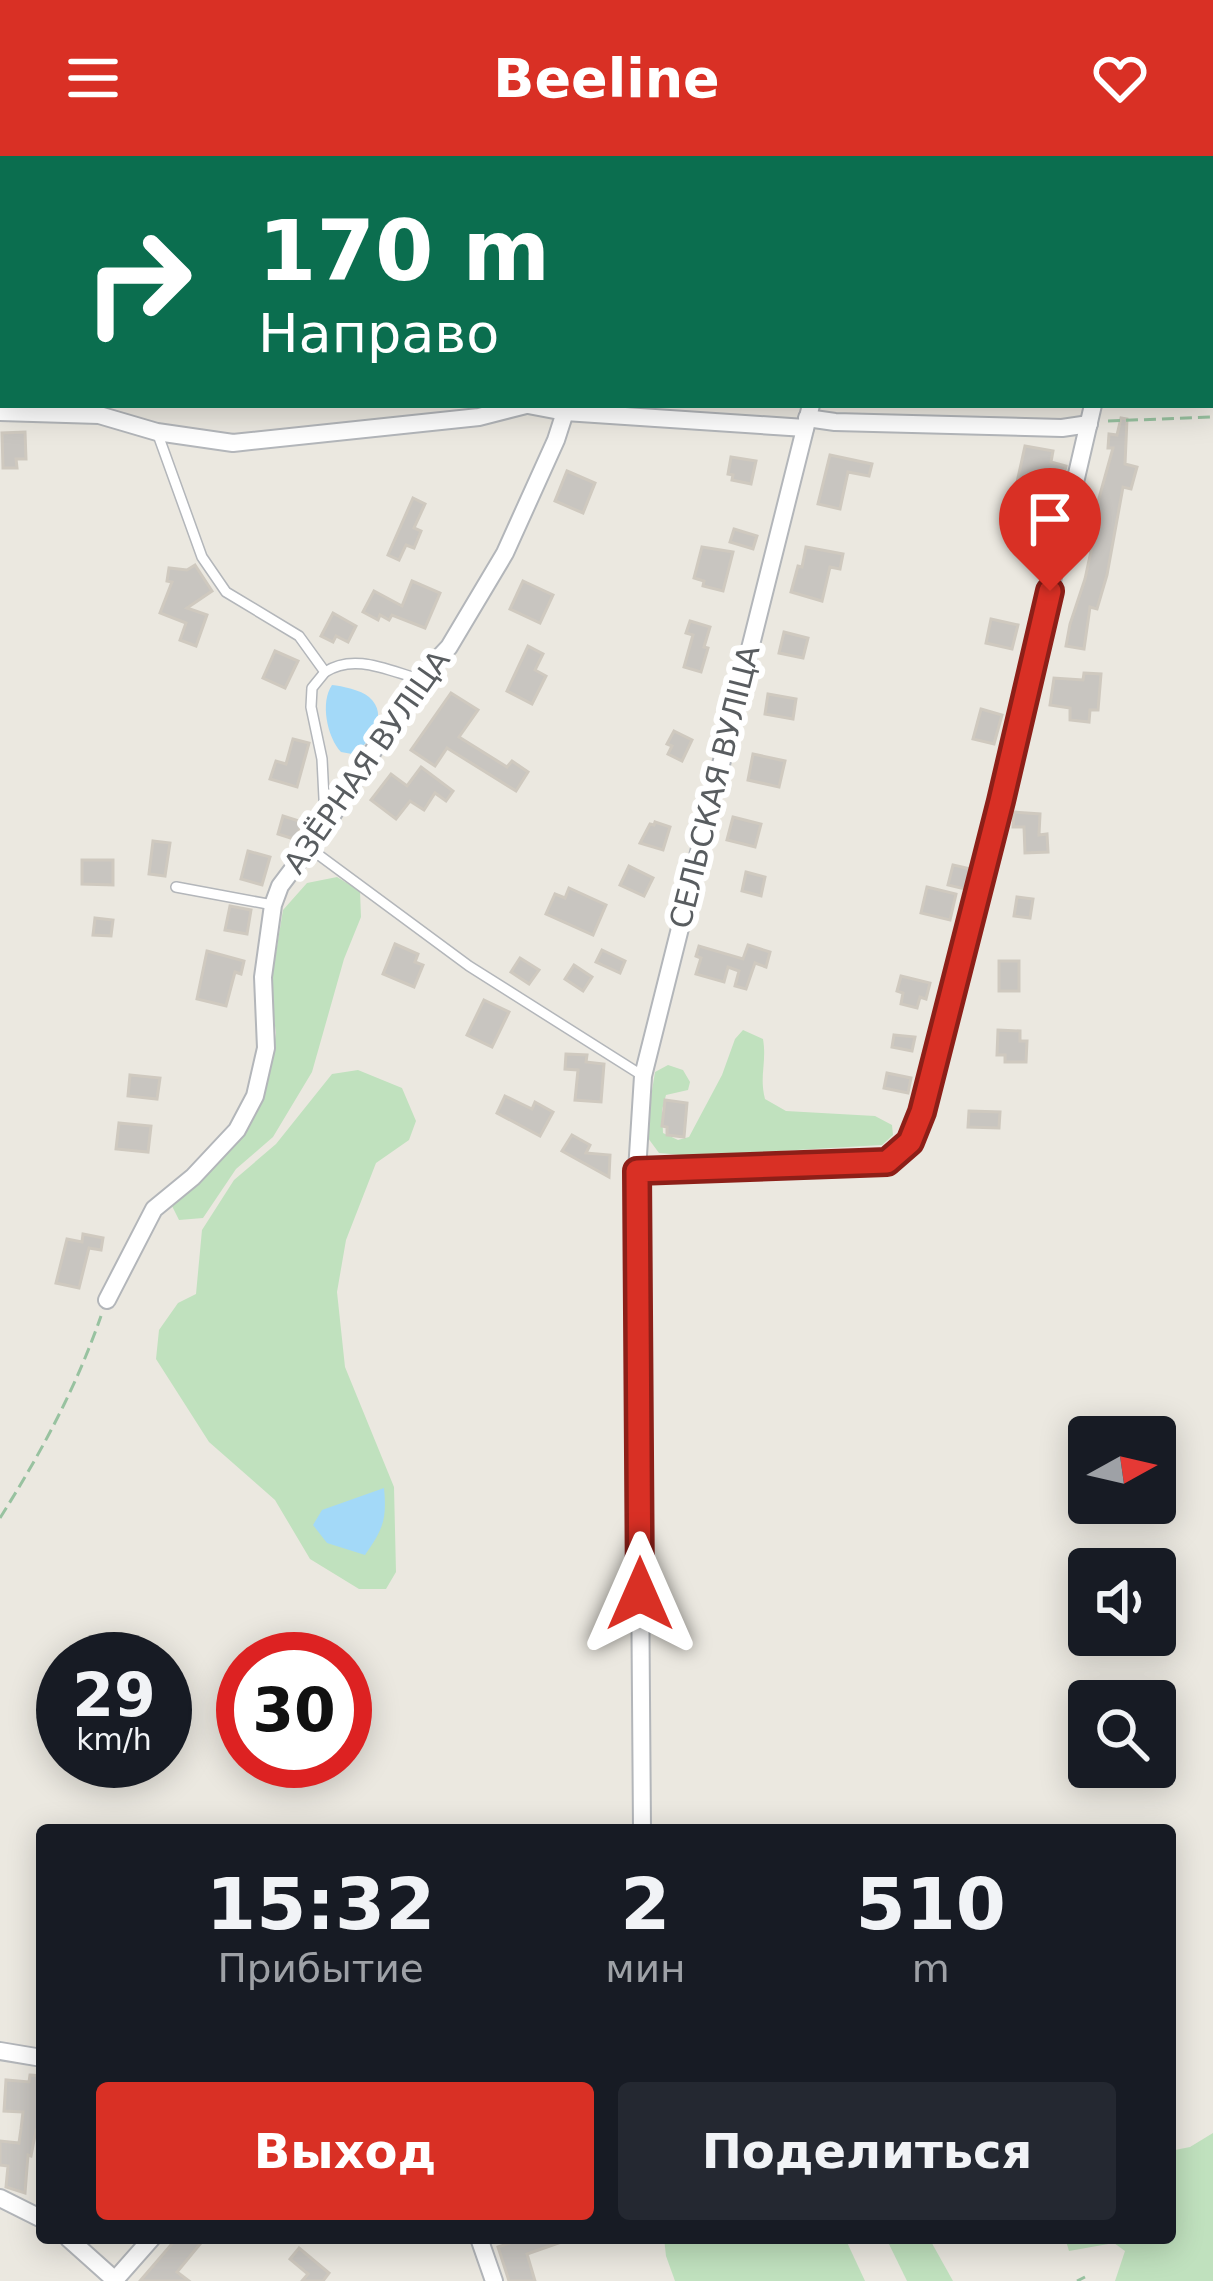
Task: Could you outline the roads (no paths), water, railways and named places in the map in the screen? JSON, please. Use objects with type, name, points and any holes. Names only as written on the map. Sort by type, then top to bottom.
[{"type":"street","points":[[0,412],[100,410],[158,433],[233,443],[479,417],[515,408]]},
{"type":"street","points":[[543,408],[1062,428],[1091,414]]},
{"type":"street","name":"АЗЁРНАЯ ВУЛІЦА","points":[[107,1300],[154,1209],[193,1177],[237,1130],[255,1096],[266,1048],[263,977],[280,886],[326,825],[419,679],[449,647],[506,553],[565,412]]},
{"type":"street","points":[[637,1171],[887,1162],[910,1142],[922,1112],[1001,801],[1091,414]]},
{"type":"street","name":"СЕЛЬСКАЯ ВУЛІЦА","points":[[642,1824],[637,1171],[643,1076],[808,417]]},
{"type":"street","points":[[0,2051],[36,2056]]},
{"type":"street","points":[[0,2198],[36,2215]]},
{"type":"street","points":[[75,2244],[115,2281],[147,2244]]},
{"type":"street","points":[[481,2244],[494,2281]]},
{"type":"lane","points":[[158,433],[202,557],[226,592],[299,636],[325,672]]},
{"type":"lane","points":[[326,825],[312,688],[339,663],[359,662],[419,679]]},
{"type":"lane","points":[[308,848],[469,966],[643,1076]]},
{"type":"lane","points":[[176,886],[273,905]]},
{"type":"water","points":[[332,685],[366,695],[378,712],[376,728],[352,754],[341,752],[329,729],[326,701]]},
{"type":"water","points":[[384,1488],[382,1524],[365,1555],[327,1543],[313,1525],[322,1510]]}]
